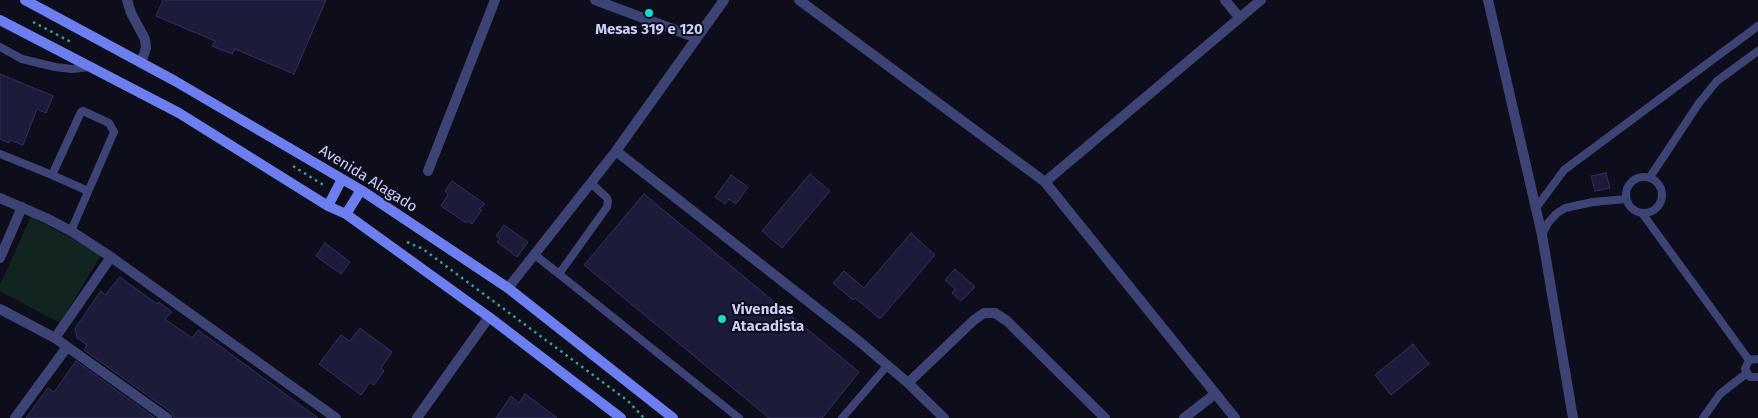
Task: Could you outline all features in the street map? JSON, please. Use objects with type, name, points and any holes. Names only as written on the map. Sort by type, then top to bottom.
[{"type":"main road","name":"Avenida Alagado","points":[[25,0],[142,63],[361,190],[508,288],[673,418]]},
{"type":"main road","points":[[0,20],[179,113],[328,206],[346,214],[489,317],[621,418]]},
{"type":"main road","points":[[328,206],[342,179]]},
{"type":"main road","points":[[346,214],[361,190]]},
{"type":"street","points":[[127,0],[131,13],[145,39],[146,48],[142,63]]},
{"type":"street","points":[[428,171],[495,0]]},
{"type":"street","points":[[595,0],[697,38]]},
{"type":"street","points":[[508,288],[616,151],[724,0]]},
{"type":"street","points":[[799,0],[1045,182],[1235,418]]},
{"type":"street","points":[[1225,0],[1240,17]]},
{"type":"street","points":[[1045,182],[1261,0]]},
{"type":"street","points":[[1488,0],[1542,235],[1573,418]]},
{"type":"street","points":[[616,151],[860,342],[908,383],[944,418]]},
{"type":"street","points":[[0,198],[71,231],[111,257],[336,418]]},
{"type":"street","points":[[0,258],[22,207]]},
{"type":"street","points":[[55,338],[111,257]]},
{"type":"street","points":[[0,309],[55,338],[167,418]]},
{"type":"street","points":[[908,383],[974,320],[984,313],[995,313],[1007,321],[1105,418]]},
{"type":"street","points":[[417,418],[489,317]]},
{"type":"street","points":[[15,418],[67,347]]},
{"type":"street","points":[[1184,418],[1215,394]]},
{"type":"lane","points":[[1536,208],[1564,170],[1758,26]]},
{"type":"lane","points":[[0,47],[22,58],[55,67],[72,69],[90,67]]},
{"type":"lane","points":[[1650,177],[1699,103],[1717,81],[1758,51]]},
{"type":"lane","points":[[52,175],[81,112],[87,112],[112,126],[114,132],[71,231]]},
{"type":"lane","points":[[0,154],[88,191]]},
{"type":"lane","points":[[1650,177],[1661,188],[1662,194],[1660,202],[1651,212],[1642,213],[1629,206],[1626,199],[1628,186],[1634,179],[1650,177]]},
{"type":"lane","points":[[559,274],[606,207],[607,198],[591,183]]},
{"type":"lane","points":[[1542,235],[1548,223],[1565,208],[1593,202],[1626,199]]},
{"type":"lane","points":[[1642,213],[1749,360]]},
{"type":"lane","points":[[535,255],[739,418]]},
{"type":"lane","points":[[1749,360],[1758,360]]},
{"type":"lane","points":[[1749,360],[1745,369],[1747,373],[1750,377],[1758,377]]},
{"type":"lane","points":[[842,418],[888,366]]},
{"type":"lane","points":[[1703,418],[1720,394],[1747,373]]},
{"type":"green space","points":[[31,216],[101,255],[60,323],[0,291],[0,285]]},
{"type":"building","points":[[163,0],[326,0],[294,74],[235,49],[232,54],[212,46],[215,41],[156,16]]},
{"type":"building","points":[[0,74],[53,96],[46,113],[37,109],[23,145],[10,140],[9,143],[0,139]]},
{"type":"building","points":[[1606,173],[1610,188],[1595,191],[1591,176]]},
{"type":"building","points":[[810,174],[830,191],[782,248],[762,231]]},
{"type":"building","points":[[731,175],[748,187],[736,204],[729,199],[725,204],[715,197]]},
{"type":"building","points":[[452,181],[485,204],[479,209],[482,210],[472,224],[468,221],[466,223],[441,206],[448,195],[445,191]]},
{"type":"building","name":"Vivendas Atacadista","points":[[644,194],[859,372],[822,418],[769,418],[584,265]]},
{"type":"building","points":[[504,225],[528,242],[517,257],[497,242],[500,239],[496,236]]},
{"type":"building","points":[[911,233],[935,255],[880,319],[833,283],[844,271],[864,288]]},
{"type":"building","points":[[325,243],[350,262],[341,274],[316,256]]},
{"type":"building","points":[[955,269],[975,287],[961,301],[952,293],[955,289],[945,280]]},
{"type":"building","points":[[120,277],[157,304],[159,302],[172,312],[165,319],[192,338],[198,330],[318,418],[174,418],[171,412],[84,350],[87,345],[77,338],[75,329],[91,305],[101,291],[105,295]]},
{"type":"building","points":[[360,328],[392,352],[381,368],[384,371],[374,385],[370,382],[361,395],[319,364],[341,335],[350,341]]},
{"type":"building","points":[[1413,344],[1429,364],[1391,395],[1375,375]]},
{"type":"building","points":[[76,361],[155,418],[26,418],[48,388],[54,392]]},
{"type":"building","points":[[525,394],[557,418],[496,418],[511,396],[519,403]]},
{"type":"place","name":"Mesas 319 e 120","points":[[649,13]]},
{"type":"place","name":"Vivendas Atacadista","points":[[722,319]]}]
